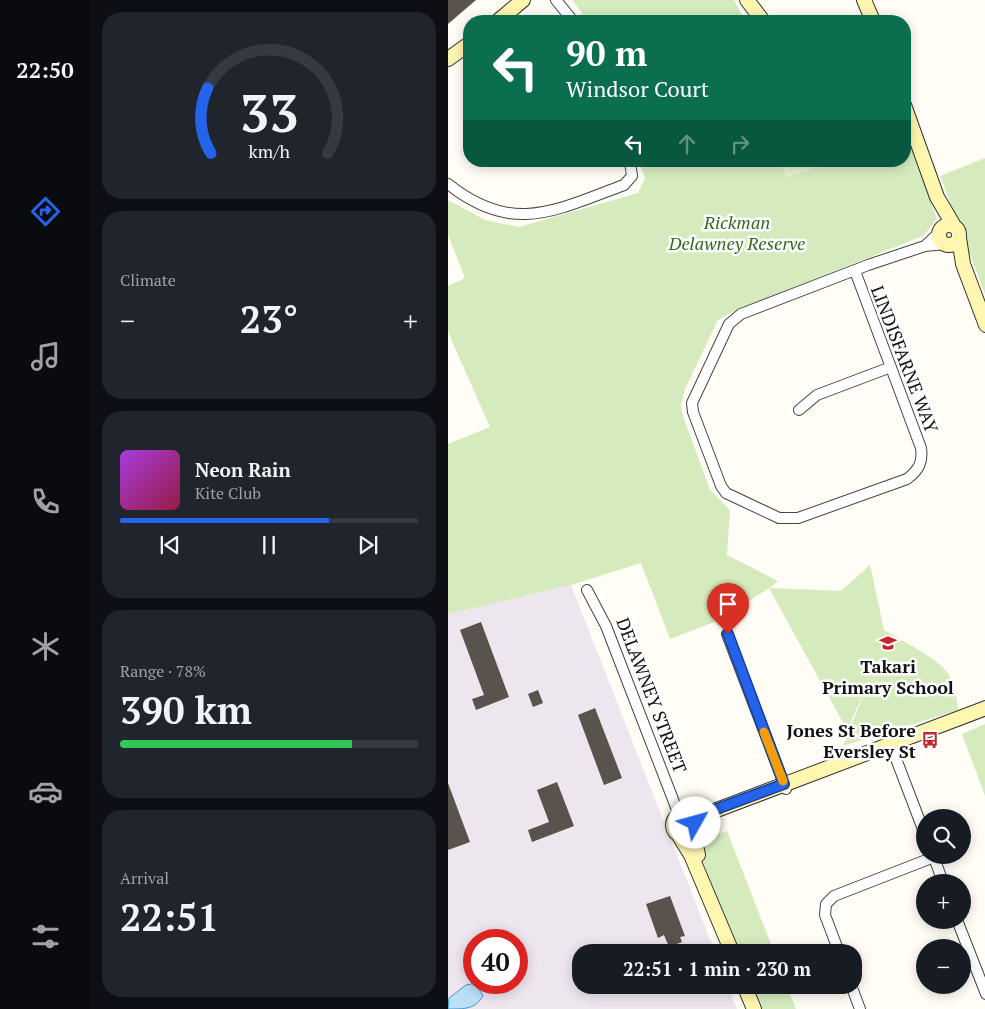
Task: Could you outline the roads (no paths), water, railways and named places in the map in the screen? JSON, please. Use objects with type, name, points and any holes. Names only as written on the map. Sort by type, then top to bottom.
[{"type":"street","points":[[505,15],[523,0]]},
{"type":"street","points":[[556,0],[568,15]]},
{"type":"street","points":[[747,0],[758,15]]},
{"type":"street","points":[[864,0],[870,15]]},
{"type":"street","points":[[448,59],[463,48]]},
{"type":"street","points":[[911,124],[938,197],[948,236],[963,264],[986,326]]},
{"type":"street","points":[[448,184],[481,205],[506,214],[531,215],[549,213],[624,185],[632,176],[631,167]]},
{"type":"street","name":"LINDISFARNE WAY","points":[[855,271],[922,448],[922,458],[917,470],[907,479],[798,518],[779,518],[726,493],[721,486],[703,439],[692,403],[729,324],[741,314],[855,271],[925,246],[948,236]]},
{"type":"street","points":[[799,410],[817,395],[891,367]]},
{"type":"street","name":"DELAWNEY STREET","points":[[587,590],[606,626],[679,815]]},
{"type":"street","points":[[728,634],[785,787]]},
{"type":"street","points":[[678,834],[687,836],[694,826],[785,787],[986,708]]},
{"type":"street","points":[[891,746],[986,715]]},
{"type":"street","points":[[891,746],[916,811]]},
{"type":"street","points":[[714,906],[713,895],[693,842],[694,826],[685,814],[679,815],[673,824],[691,855],[729,944]]},
{"type":"street","points":[[836,944],[825,914],[826,904],[834,896],[916,863]]},
{"type":"street","points":[[962,929],[981,968],[986,994]]},
{"type":"street","points":[[748,994],[754,1009]]},
{"type":"street","points":[[854,994],[860,1009]]},
{"type":"water","points":[[463,987],[463,994],[482,994],[483,996],[473,1006],[448,1009],[449,998]]},
{"type":"place","name":"Takari Primary School","points":[[888,643]]},
{"type":"place","name":"Jones St Before Eversley St","points":[[930,740]]},
{"type":"park label","name":"Rickman Delawney Reserve","points":[[737,232]]}]
